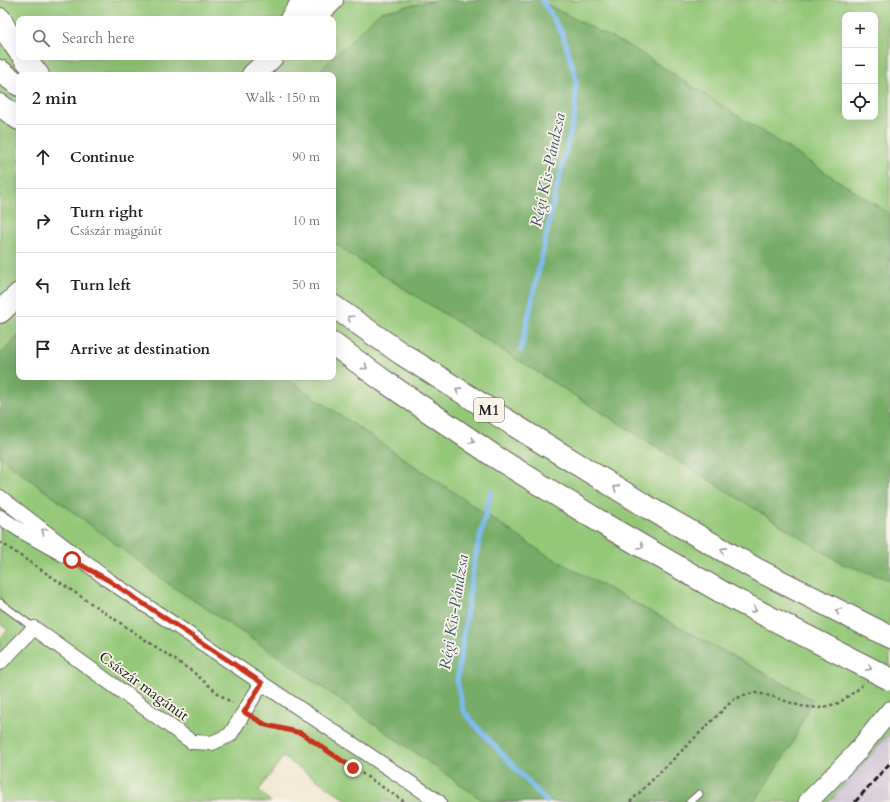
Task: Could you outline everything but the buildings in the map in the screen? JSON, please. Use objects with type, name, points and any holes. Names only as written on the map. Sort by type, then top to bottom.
[{"type":"main road","points":[[293,16],[304,0]]},
{"type":"main road","points":[[315,16],[332,0]]},
{"type":"main road","points":[[0,19],[16,46]]},
{"type":"main road","points":[[26,60],[36,72]]},
{"type":"main road","points":[[0,71],[16,83]]},
{"type":"main road","points":[[0,300],[16,294]]},
{"type":"main road","points":[[0,312],[16,296]]},
{"type":"main road","name":"M1","points":[[336,308],[402,354],[499,416],[649,508],[756,569],[881,633]]},
{"type":"main road","name":"M1","points":[[336,346],[494,456],[607,526],[732,598],[890,679]]},
{"type":"street","points":[[0,496],[108,580],[439,802]]},
{"type":"street","points":[[0,517],[23,532],[108,580]]},
{"type":"street","points":[[0,663],[34,628]]},
{"type":"street","name":"Császár magánút","points":[[34,628],[192,742],[212,743],[230,735],[262,683]]},
{"type":"street","points":[[808,802],[855,754],[890,711]]},
{"type":"lane","points":[[0,603],[34,628]]},
{"type":"lane","points":[[690,802],[700,794]]},
{"type":"path","points":[[0,542],[193,672],[219,694],[244,712],[266,725],[301,733],[404,802]]},
{"type":"path","points":[[630,802],[733,700],[747,694],[758,694],[774,697],[800,706],[820,708],[839,703],[863,685]]},
{"type":"shaded area","points":[[890,733],[890,802],[829,802]]},
{"type":"green space","points":[[0,0],[890,0],[890,733],[829,802],[350,802],[283,757],[259,790],[271,802],[0,802],[0,638],[8,630],[0,624]]},
{"type":"green space","points":[[436,0],[538,0],[636,50],[890,214],[890,580],[843,564],[349,254],[336,244],[336,72],[318,72],[330,60],[336,60],[336,55],[380,12]]},
{"type":"green space","points":[[16,338],[16,380],[288,380],[543,553],[812,699],[791,746],[753,802],[485,802],[278,656],[169,584],[0,457],[0,355]]},
{"type":"waterway","name":"Régi Kis-Pándzsa","points":[[521,350],[555,195],[575,114],[576,79],[563,35],[542,0]]},
{"type":"waterway","name":"Régi Kis-Pándzsa","points":[[491,491],[474,563],[457,680],[463,710],[547,802]]},
{"type":"railway","points":[[855,802],[890,763]]},
{"type":"route","points":[[72,560],[108,580],[262,683],[244,712],[266,725],[301,733],[353,768]]}]
